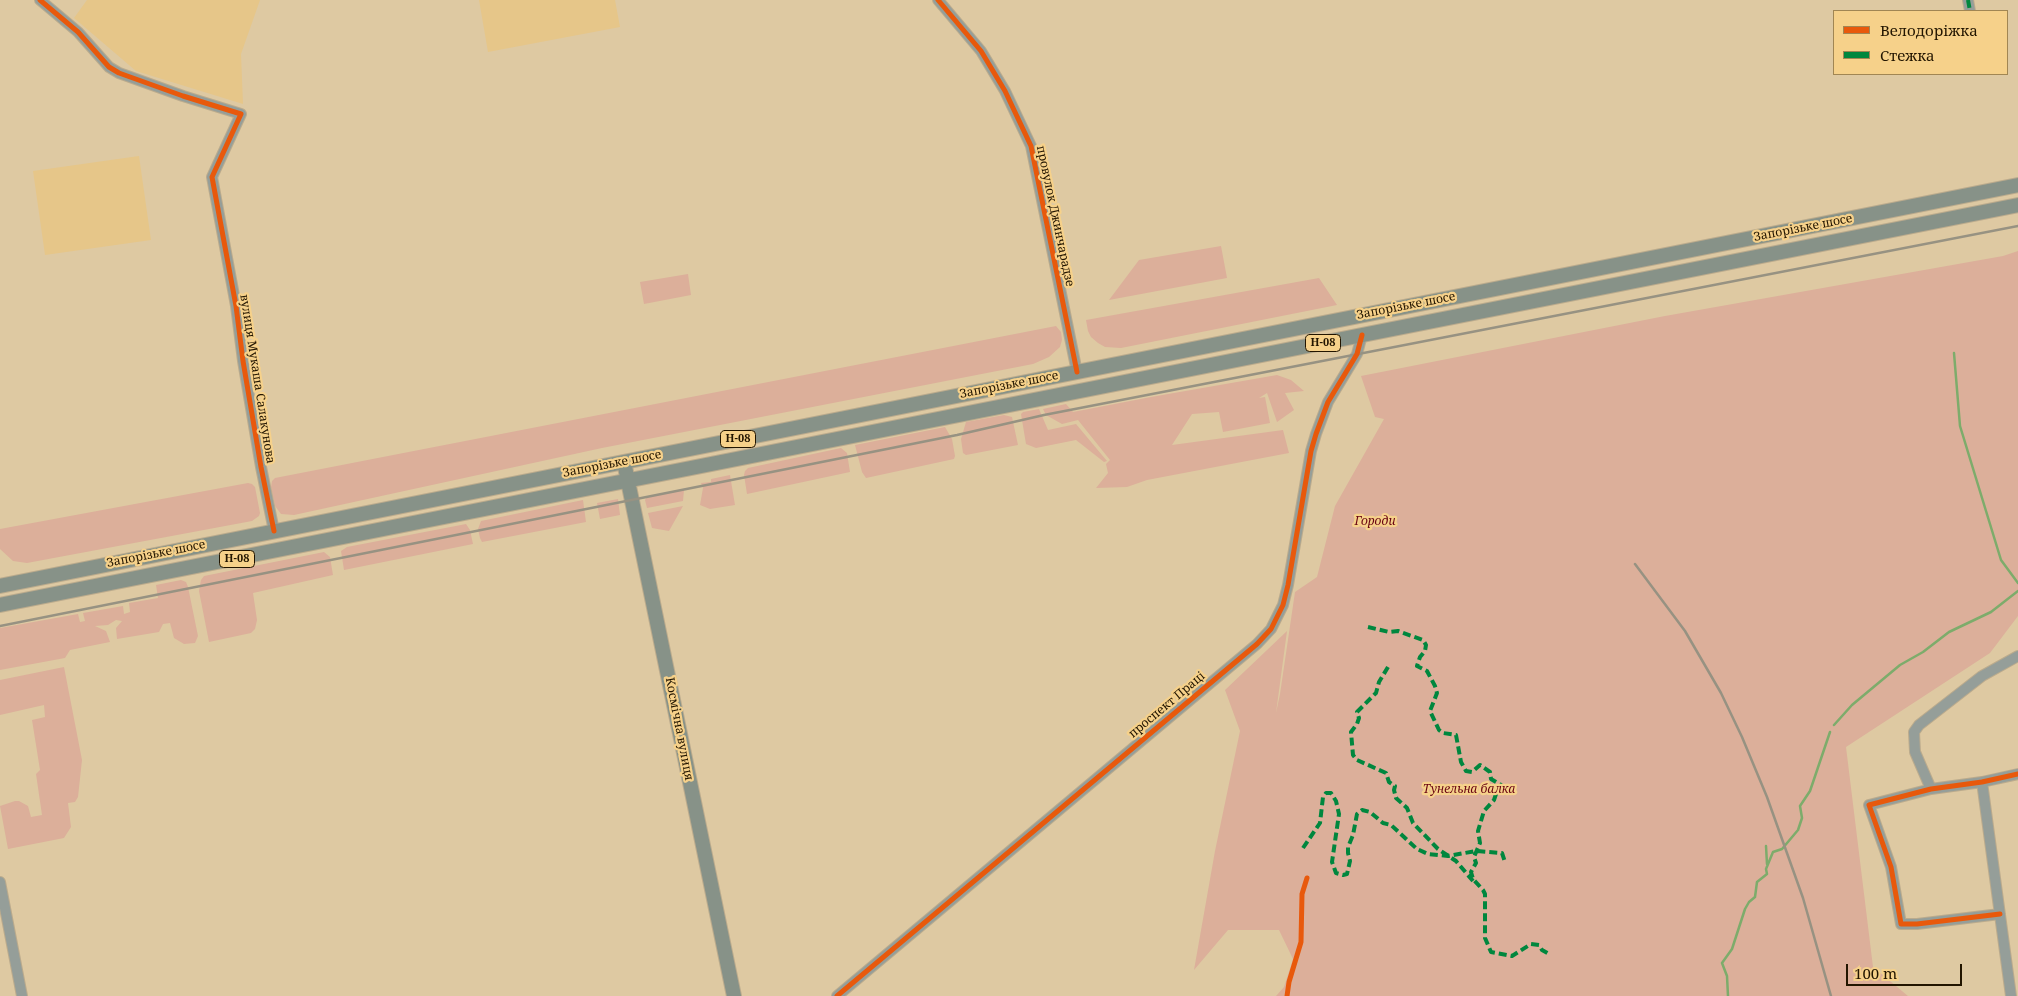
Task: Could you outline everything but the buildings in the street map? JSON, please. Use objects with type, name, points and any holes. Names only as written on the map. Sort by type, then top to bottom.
[{"type":"main road","name":"Запорізьке шосе","points":[[0,586],[2018,185]]},
{"type":"main road","name":"Запорізьке шосе","points":[[0,605],[2018,205]]},
{"type":"main road","points":[[1357,315],[1362,335]]},
{"type":"main road","points":[[1077,372],[1081,391]]},
{"type":"main road","name":"Космічна вулиця","points":[[624,462],[734,996]]},
{"type":"street","name":"вулиця Мукаша Салакунова","points":[[40,0],[78,32],[109,67],[114,70],[183,96],[241,114],[212,178],[236,306],[243,361],[261,467],[274,531]]},
{"type":"street","name":"провулок Джинчарадзе","points":[[938,0],[981,51],[1014,107],[1031,146],[1077,372]]},
{"type":"street","name":"проспект Праці","points":[[837,996],[1257,644],[1271,629],[1283,605],[1288,584],[1311,451],[1316,434],[1328,402],[1356,354],[1362,335]]},
{"type":"street","points":[[1931,790],[1915,752],[1914,732],[1919,725],[1982,676],[2018,656]]},
{"type":"street","points":[[2000,914],[1917,924],[1901,924],[1891,866],[1869,805],[1931,790],[2018,774]]},
{"type":"street","points":[[1982,782],[2011,996]]},
{"type":"street","points":[[0,882],[22,996]]},
{"type":"shaded area","points":[[87,0],[260,0],[241,54],[243,104],[136,71],[74,18]]},
{"type":"shaded area","points":[[479,0],[615,0],[620,27],[488,52]]},
{"type":"shaded area","points":[[139,156],[151,240],[45,255],[33,171]]},
{"type":"green space","points":[[1221,246],[1227,278],[1109,300],[1139,260]]},
{"type":"green space","name":"Тунельна балка","points":[[2018,251],[2018,616],[1990,653],[1846,747],[1873,967],[1908,996],[1276,996],[1284,987],[1293,959],[1279,930],[1228,930],[1194,970],[1215,851],[1240,731],[1225,690],[1287,631],[1276,713],[1295,592],[1317,577],[1335,506],[1384,419],[1375,417],[1361,376],[1665,316],[2003,256]]},
{"type":"green space","points":[[688,274],[691,295],[644,304],[640,282]]},
{"type":"green space","points":[[1319,278],[1337,305],[1121,348],[1105,347],[1091,337],[1088,331],[1086,320]]},
{"type":"green space","points":[[1056,326],[1061,332],[1062,340],[1060,347],[1049,357],[1033,364],[602,448],[294,515],[281,514],[275,506],[271,487],[272,481],[275,478]]},
{"type":"green space","points":[[1277,375],[1291,380],[1304,391],[1285,393],[1294,410],[1277,422],[1267,393],[1259,398],[1265,397],[1270,423],[1223,432],[1219,412],[1192,414],[1172,445],[1283,430],[1289,453],[1147,480],[1127,487],[1096,488],[1108,473],[1106,464],[1110,460],[1078,420],[1062,424],[1046,415],[1043,409],[1066,404],[1073,412]]},
{"type":"green space","points":[[1039,409],[1048,430],[1076,424],[1107,461],[1104,462],[1076,440],[1036,448],[1026,444],[1021,414]]},
{"type":"green space","points":[[1004,415],[1012,417],[1018,445],[966,455],[963,453],[961,439],[966,422]]},
{"type":"green space","points":[[945,427],[952,439],[954,459],[866,478],[862,472],[855,445]]},
{"type":"green space","points":[[841,448],[847,453],[850,472],[747,494],[744,475],[748,468]]},
{"type":"green space","points":[[730,475],[735,505],[710,509],[700,505],[703,488],[701,483],[711,482],[711,479]]},
{"type":"green space","points":[[248,483],[255,487],[260,513],[252,521],[27,563],[13,561],[0,549],[0,529]]},
{"type":"green space","points":[[684,490],[683,501],[647,508],[645,500],[647,497]]},
{"type":"green space","points":[[618,499],[620,515],[600,519],[597,503]]},
{"type":"green space","points":[[583,500],[586,522],[482,542],[480,538],[478,529],[481,521]]},
{"type":"green space","points":[[683,506],[669,531],[652,528],[648,513]]},
{"type":"green space","points":[[466,524],[470,530],[473,544],[344,570],[341,551],[347,547]]},
{"type":"green space","points":[[324,552],[330,557],[333,575],[253,593],[257,620],[255,629],[251,633],[209,642],[199,591],[201,580],[204,576]]},
{"type":"green space","points":[[181,580],[186,582],[188,587],[198,636],[195,643],[184,644],[174,638],[170,623],[163,624],[159,632],[117,639],[116,628],[122,621],[116,620],[108,625],[95,626],[106,631],[110,642],[70,650],[65,658],[0,670],[0,628],[78,614],[80,622],[85,621],[83,613],[123,606],[124,614],[130,612],[129,603],[158,598],[156,585]]},
{"type":"green space","points":[[64,667],[82,760],[78,797],[75,802],[68,803],[71,827],[64,838],[8,849],[0,806],[19,801],[28,806],[31,817],[42,815],[36,774],[40,770],[32,720],[45,717],[44,705],[0,715],[0,680]]},
{"type":"waterway","points":[[1954,353],[1960,426],[2001,560],[2018,583]]},
{"type":"waterway","points":[[1834,725],[1852,705],[1900,665],[1923,652],[1949,632],[1991,612],[2018,591]]},
{"type":"waterway","points":[[1728,996],[1727,976],[1722,963],[1732,949],[1745,909],[1755,897],[1757,882],[1767,874],[1766,869],[1773,852],[1782,849],[1798,830],[1802,818],[1800,806],[1810,791],[1830,732]]},
{"type":"waterway","points":[[1766,846],[1767,864]]},
{"type":"railway","points":[[0,626],[957,435],[1044,415],[2018,226]]},
{"type":"railway","points":[[1635,564],[1685,631],[1721,693],[1742,737],[1767,797],[1803,898],[1831,996]]},
{"type":"marked path","points":[[1968,0],[1970,10]]},
{"type":"marked path","points":[[1368,627],[1389,632],[1398,631],[1423,640],[1426,645],[1425,651],[1420,657],[1417,666],[1427,671],[1435,686],[1437,693],[1430,711],[1439,730],[1443,733],[1456,735],[1461,762],[1466,771],[1472,772],[1480,765],[1490,772],[1491,779],[1501,785],[1494,800],[1484,811],[1478,831],[1480,843],[1474,857],[1476,863],[1471,872],[1473,879],[1485,894],[1485,938],[1491,952],[1512,956],[1531,944],[1539,945],[1542,950],[1549,954]]},
{"type":"marked path","points":[[1388,667],[1379,682],[1376,693],[1357,712],[1359,718],[1351,732],[1353,755],[1357,760],[1386,773],[1389,782],[1395,786],[1396,798],[1407,808],[1413,823],[1438,849],[1456,861],[1473,881]]},
{"type":"marked path","points":[[1303,848],[1320,823],[1323,797],[1326,793],[1331,793],[1336,801],[1339,814],[1332,862],[1336,873],[1347,874],[1350,861],[1348,847],[1353,835],[1357,814],[1362,810],[1370,812],[1383,823],[1391,825],[1417,849],[1428,854],[1448,856],[1476,851],[1502,853],[1505,862]]},
{"type":"cycle path","points":[[40,0],[78,32],[109,67],[119,73],[241,114],[212,177],[236,306],[243,361],[261,467],[274,531]]},
{"type":"cycle path","points":[[938,0],[981,51],[1005,91],[1031,146],[1077,372]]},
{"type":"cycle path","points":[[837,996],[1257,644],[1271,629],[1283,605],[1288,585],[1311,451],[1316,434],[1328,402],[1357,354],[1362,335]]},
{"type":"cycle path","points":[[2000,914],[1917,924],[1901,924],[1891,867],[1869,805],[1931,789],[1982,782],[2018,774]]},
{"type":"cycle path","points":[[1287,996],[1289,982],[1301,942],[1302,894],[1307,878]]},
{"type":"park label","name":"Городи","points":[[1375,522]]}]
